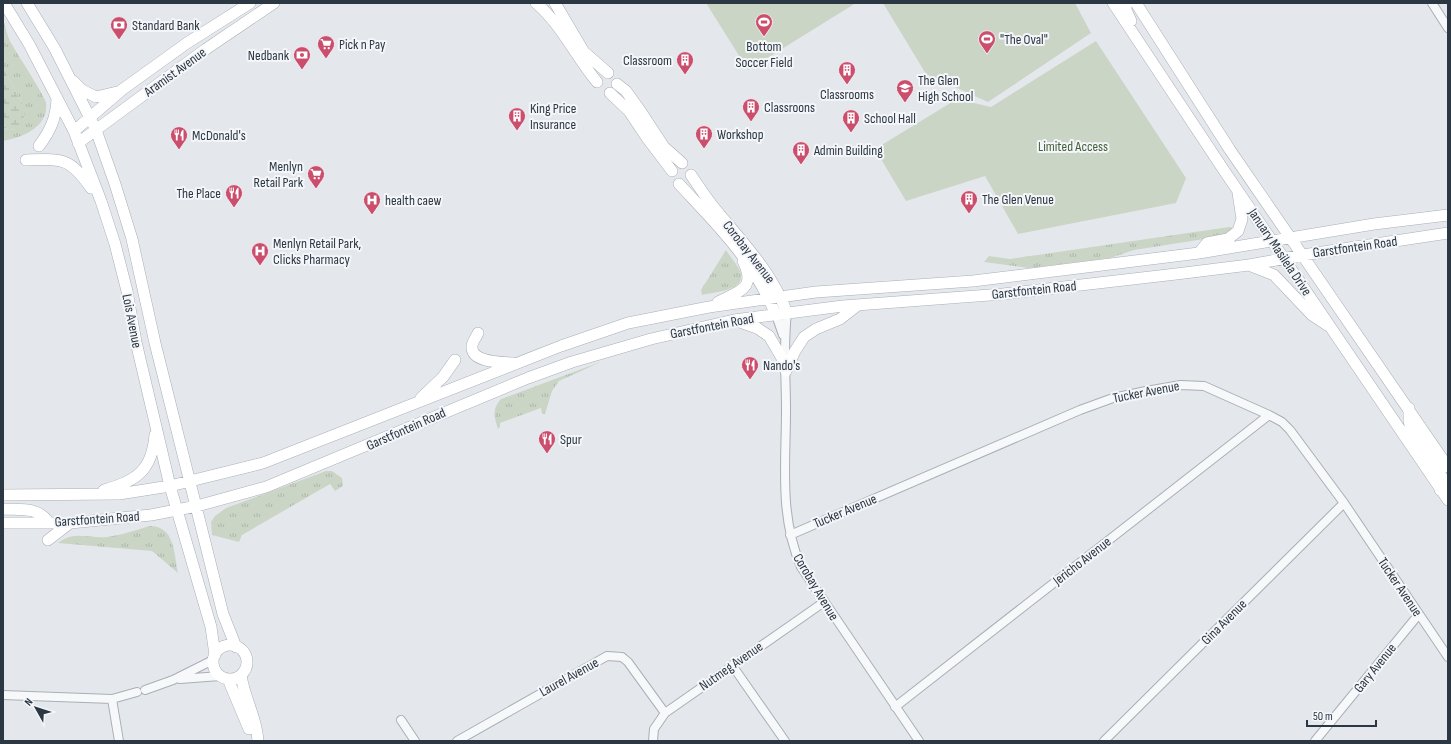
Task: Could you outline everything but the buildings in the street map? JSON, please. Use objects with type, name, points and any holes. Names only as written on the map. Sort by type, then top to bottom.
[{"type":"main road","name":"Lois Avenue","points":[[4,3],[74,131],[101,201],[124,280],[136,342],[176,510],[211,627],[214,657]]},
{"type":"main road","name":"Lois Avenue","points":[[27,3],[55,49],[96,130],[115,184],[132,239],[155,343],[223,614],[236,646]]},
{"type":"main road","name":"Aramist Avenue","points":[[74,131],[90,119],[123,89],[187,43],[250,3]]},
{"type":"main road","name":"Aramist Avenue","points":[[78,143],[206,49],[274,3]]},
{"type":"main road","name":"Corobay Avenue","points":[[536,3],[556,22],[579,60],[597,82],[600,90],[604,93],[610,93],[629,111],[672,171],[672,177],[738,247],[753,269],[769,298],[776,315]]},
{"type":"main road","name":"Corobay Avenue","points":[[555,3],[584,52],[608,73],[616,77],[617,84],[638,108],[664,147],[682,163],[688,166],[691,175],[715,209],[761,263],[781,296],[787,313]]},
{"type":"main road","name":"January Masilela Drive","points":[[1113,3],[1238,191],[1448,500]]},
{"type":"main road","points":[[1126,3],[1129,16],[1152,61]]},
{"type":"main road","name":"January Masilela Drive","points":[[1136,3],[1230,150],[1447,465]]},
{"type":"main road","points":[[1143,15],[1145,3]]},
{"type":"main road","points":[[597,82],[600,76],[608,73]]},
{"type":"main road","points":[[67,74],[82,90],[96,97],[111,95],[123,89]]},
{"type":"main road","points":[[610,93],[615,90],[617,84]]},
{"type":"main road","points":[[39,146],[54,120],[57,98]]},
{"type":"main road","points":[[26,160],[55,159],[69,163],[80,172],[101,201]]},
{"type":"main road","points":[[672,171],[675,165],[682,163]]},
{"type":"main road","points":[[679,184],[688,181],[691,175]]},
{"type":"main road","points":[[1199,253],[1208,243],[1228,239],[1238,231],[1242,219],[1238,191]]},
{"type":"main road","name":"Garstfontein Road","points":[[3,495],[119,494],[170,486],[263,463],[561,346],[628,323],[709,307],[781,296],[973,281],[1199,253],[1291,237],[1448,215]]},
{"type":"main road","name":"Garstfontein Road","points":[[3,522],[70,523],[126,518],[197,506],[266,487],[378,442],[469,401],[572,362],[674,333],[734,320],[858,305],[930,301],[1050,290],[1249,265],[1303,255],[1448,233]]},
{"type":"main road","points":[[709,307],[740,292],[747,284],[748,273],[738,247]]},
{"type":"main road","points":[[1249,265],[1274,275],[1312,315],[1329,326]]},
{"type":"main road","points":[[786,368],[804,337],[816,329],[840,319],[858,305]]},
{"type":"main road","points":[[734,320],[757,328],[769,336],[786,368]]},
{"type":"main road","points":[[478,334],[472,345],[472,350],[475,355],[486,360],[517,363]]},
{"type":"main road","points":[[417,403],[443,377],[455,360]]},
{"type":"main road","points":[[1408,407],[1411,429],[1444,480],[1444,484],[1440,490]]},
{"type":"main road","points":[[87,495],[122,485],[133,480],[143,471],[152,455],[156,424]]},
{"type":"main road","points":[[3,508],[34,510],[42,515],[48,523]]},
{"type":"main road","points":[[48,540],[70,523]]},
{"type":"main road","points":[[254,741],[249,719],[243,692],[241,675],[247,661],[243,652],[236,646],[222,648],[214,657],[214,669],[224,677],[249,719],[258,741]]},
{"type":"main road","points":[[224,677],[241,675]]},
{"type":"street","points":[[1432,3],[1448,28]]},
{"type":"street","name":"Corobay Avenue","points":[[787,313],[784,337],[786,368],[785,508],[790,534],[801,567],[919,741]]},
{"type":"street","name":"Corobay Avenue","points":[[776,315],[784,337]]},
{"type":"street","name":"Tucker Avenue","points":[[790,534],[1080,410],[1114,398],[1173,385],[1196,385],[1211,388],[1269,415],[1282,422],[1290,430],[1344,503],[1448,657]]},
{"type":"street","name":"Jericho Avenue","points":[[895,707],[1269,415]]},
{"type":"street","name":"Gina Avenue","points":[[1104,741],[1344,503]]},
{"type":"street","name":"Nutmeg Avenue","points":[[653,741],[654,729],[665,713],[824,602]]},
{"type":"street","name":"Gary Avenue","points":[[1315,741],[1419,614]]},
{"type":"street","name":"Laurel Avenue","points":[[456,741],[607,656],[622,657],[628,662],[665,713]]},
{"type":"street","points":[[145,690],[174,680],[214,657]]},
{"type":"street","points":[[732,665],[785,741]]},
{"type":"street","points":[[174,680],[224,677]]},
{"type":"street","points":[[3,695],[112,699],[137,692]]},
{"type":"street","points":[[112,699],[119,741]]},
{"type":"street","points":[[401,720],[415,741]]},
{"type":"green space","name":"Bottom Soccer Field","points":[[706,3],[856,3],[748,70]]},
{"type":"green space","name":"\"The Oval\"","points":[[883,3],[1075,3],[1091,33],[988,102],[926,74]]},
{"type":"green space","points":[[3,20],[11,43],[45,99],[46,111],[39,125],[33,130],[18,137],[3,141],[3,128],[16,130],[23,105],[3,68]]},
{"type":"green space","name":"Limited Access","points":[[1096,41],[1186,178],[1176,203],[1018,234],[985,176],[906,201],[875,149],[957,99],[991,107]]},
{"type":"green space","points":[[3,68],[23,105],[25,113],[21,126],[16,130],[3,128]]},
{"type":"green space","points":[[1229,227],[1235,228],[1230,235],[1134,250],[1110,258],[1029,268],[984,262],[989,256],[1010,259]]},
{"type":"green space","points":[[726,250],[740,271],[741,278],[739,283],[735,287],[702,295],[701,290]]},
{"type":"green space","points":[[603,361],[559,381],[552,391],[545,414],[542,414],[541,408],[500,423],[500,427],[498,429],[495,410],[501,399]]},
{"type":"green space","points":[[326,471],[332,471],[342,478],[343,486],[335,491],[330,484],[242,535],[239,542],[212,535],[211,522],[215,516],[226,508]]},
{"type":"green space","points":[[150,526],[158,527],[169,536],[174,550],[178,573],[152,551],[58,543],[70,537],[107,537],[124,534]]},
{"type":"place","name":"Bottom Soccer Field","points":[[764,37]]},
{"type":"place","name":"Standard Bank","points":[[119,40]]},
{"type":"place","name":"\"The Oval\"","points":[[987,54]]},
{"type":"place","name":"Pick n Pay","points":[[326,59]]},
{"type":"place","name":"Nedbank","points":[[302,70]]},
{"type":"place","name":"Classroom","points":[[685,75]]},
{"type":"place","name":"Classrooms","points":[[847,85]]},
{"type":"place","name":"The Glen High School","points":[[905,103]]},
{"type":"place","name":"Classroons","points":[[751,122]]},
{"type":"place","name":"King Price Insurance","points":[[517,131]]},
{"type":"place","name":"School Hall","points":[[851,133]]},
{"type":"place","name":"Workshop","points":[[704,149]]},
{"type":"place","name":"McDonald's","points":[[179,150]]},
{"type":"place","name":"Admin Building","points":[[801,165]]},
{"type":"place","name":"Menlyn Retail Park","points":[[316,189]]},
{"type":"place","name":"The Place","points":[[234,208]]},
{"type":"place","name":"The Glen Venue","points":[[969,214]]},
{"type":"place","name":"health caew","points":[[372,215]]},
{"type":"place","name":"Menlyn Retail Park, Clicks Pharmacy","points":[[260,266]]},
{"type":"place","name":"Nando's","points":[[750,380]]},
{"type":"place","name":"Spur","points":[[547,454]]}]
